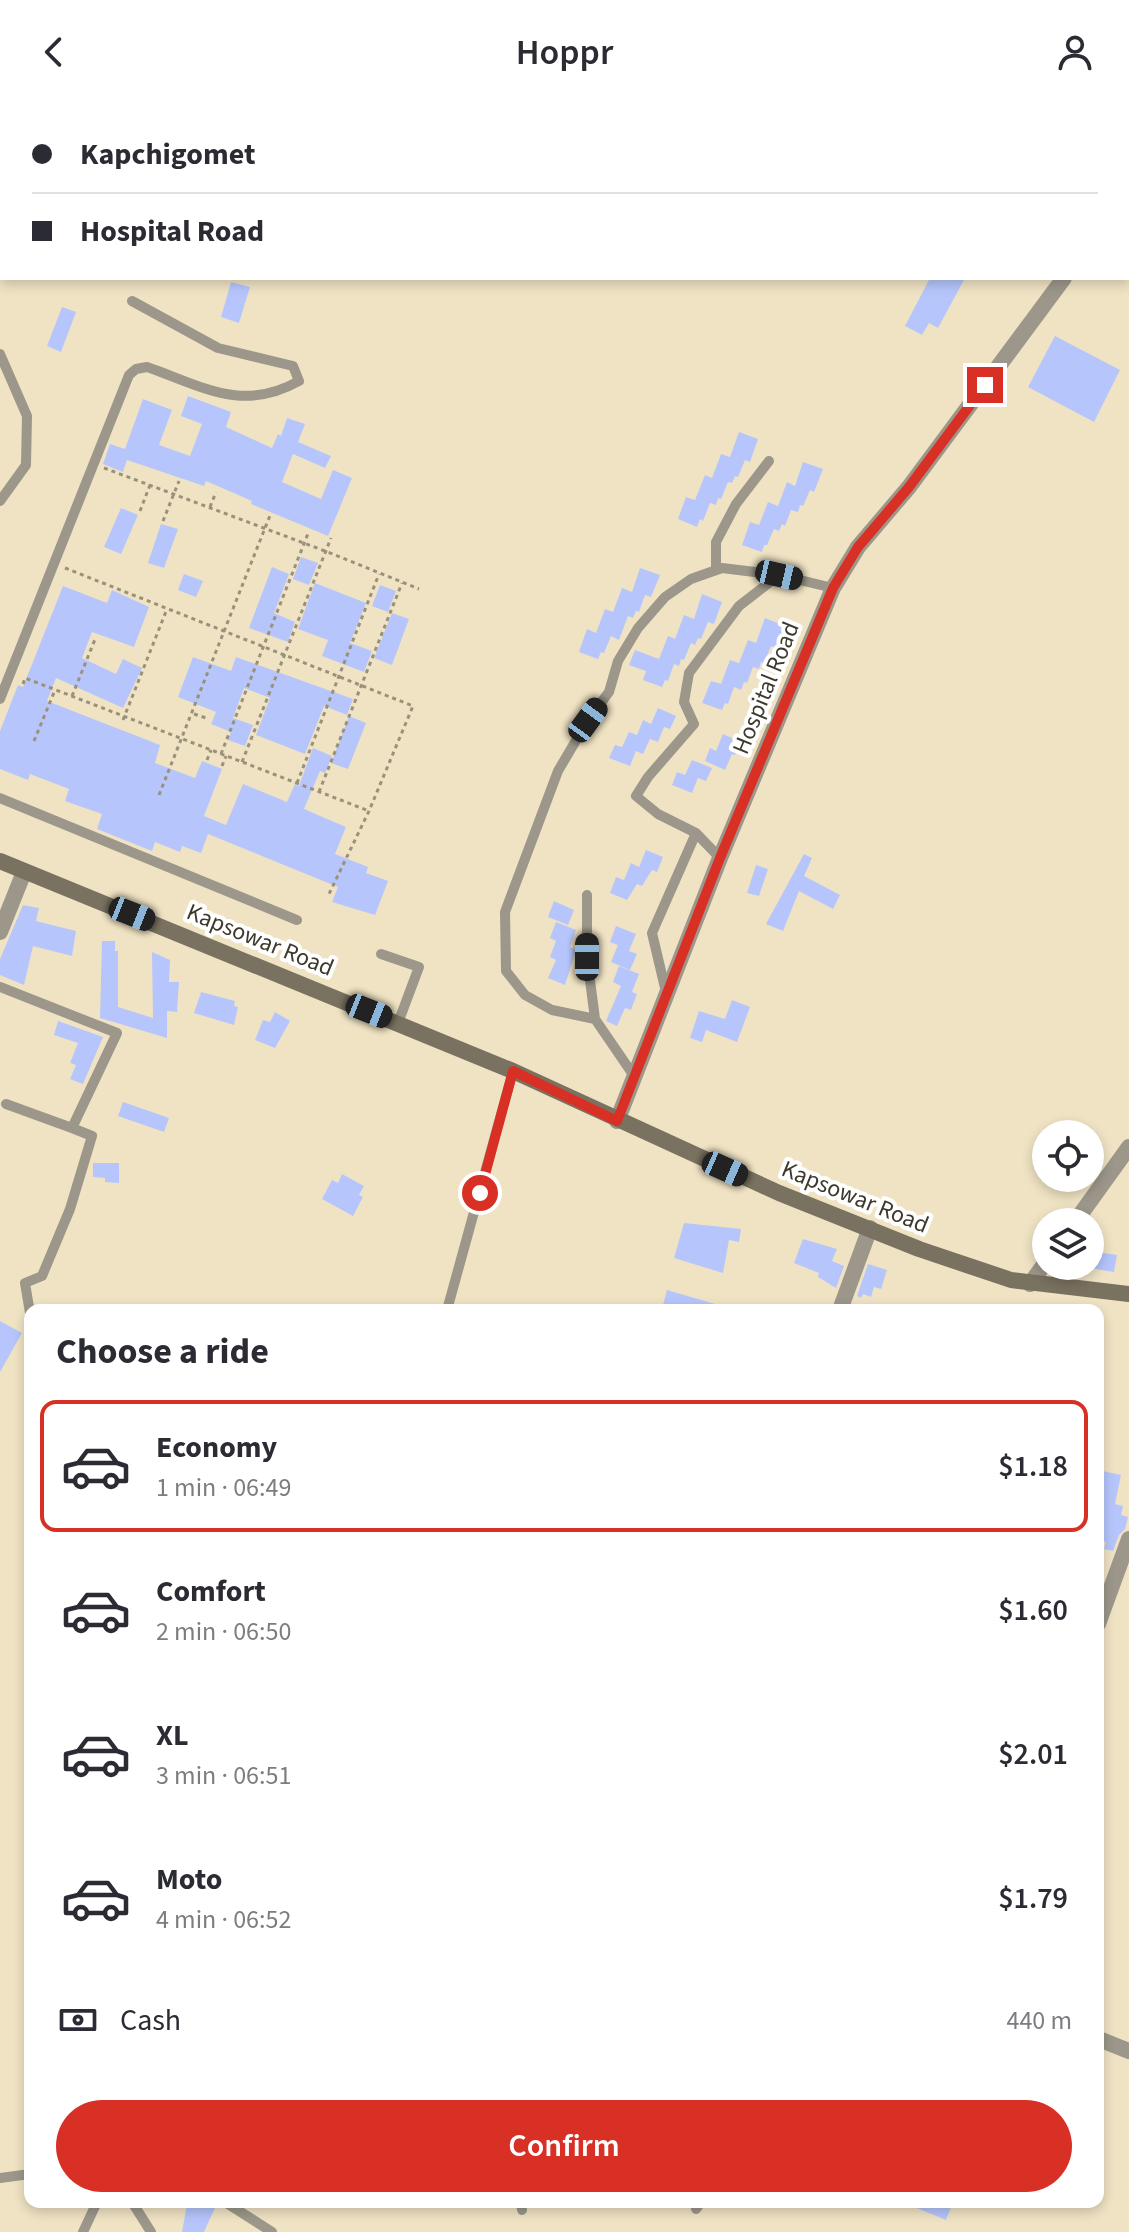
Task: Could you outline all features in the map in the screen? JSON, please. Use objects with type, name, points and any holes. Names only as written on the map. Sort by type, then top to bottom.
[{"type":"main road","name":"Kapsowar Road","points":[[0,861],[513,1071],[779,1193],[919,1249],[1030,1284],[1129,1294]]},
{"type":"street","name":"Hospital Road","points":[[617,1121],[720,858],[833,588],[858,547],[909,487],[1059,280]]},
{"type":"street","points":[[0,932],[24,872]]},
{"type":"street","points":[[1085,1208],[1129,1147]]},
{"type":"street","points":[[842,1304],[870,1228]]},
{"type":"street","points":[[1030,1284],[1033,1280]]},
{"type":"street","points":[[1104,1608],[1129,1539]]},
{"type":"street","points":[[1104,2040],[1129,2051]]},
{"type":"lane","points":[[0,699],[129,375],[136,369],[147,367],[240,398],[281,392],[299,381],[293,366],[218,348],[132,301]]},
{"type":"lane","points":[[0,354],[27,416],[26,465],[0,501]]},
{"type":"lane","points":[[716,570],[716,542],[736,504],[769,461]]},
{"type":"lane","points":[[595,1019],[552,1010],[525,995],[506,971],[505,912],[558,771],[588,720],[609,692],[618,661],[638,628],[665,597],[691,579],[716,570],[722,568],[779,575],[833,588]]},
{"type":"lane","points":[[720,858],[696,833],[658,814],[636,796],[648,777],[694,724],[684,702],[689,673],[739,606],[779,575]]},
{"type":"lane","points":[[0,798],[297,920]]},
{"type":"lane","points":[[667,997],[652,933],[696,833]]},
{"type":"lane","points":[[587,895],[587,957],[595,1019],[634,1076]]},
{"type":"lane","points":[[381,954],[419,967],[398,1023]]},
{"type":"lane","points":[[0,987],[117,1033],[72,1128]]},
{"type":"lane","points":[[449,1304],[513,1071]]},
{"type":"lane","points":[[6,1104],[92,1136],[70,1209],[42,1276],[25,1283],[28,1304]]},
{"type":"lane","points":[[0,2178],[24,2175]]},
{"type":"lane","points":[[83,2232],[94,2208]]},
{"type":"lane","points":[[136,2208],[151,2232]]},
{"type":"lane","points":[[234,2208],[272,2232]]},
{"type":"path","points":[[104,468],[419,589]]},
{"type":"path","points":[[163,521],[179,481]]},
{"type":"path","points":[[140,511],[150,485]]},
{"type":"path","points":[[210,508],[216,492]]},
{"type":"path","points":[[159,795],[271,513]]},
{"type":"path","points":[[222,766],[223,755],[263,646],[309,531]]},
{"type":"path","points":[[242,762],[331,538]]},
{"type":"path","points":[[54,564],[413,706],[369,811],[328,896]]},
{"type":"path","points":[[297,783],[379,574]]},
{"type":"path","points":[[319,792],[402,582]]},
{"type":"path","points":[[124,718],[167,609]]},
{"type":"path","points":[[72,696],[96,637]]},
{"type":"path","points":[[23,684],[25,678],[369,811]]},
{"type":"path","points":[[34,741],[55,690]]},
{"type":"path","points":[[193,713],[209,719]]},
{"type":"path","points":[[207,760],[211,750]]},
{"type":"building","points":[[929,280],[964,280],[938,328],[929,323],[922,335],[905,326]]},
{"type":"building","points":[[231,282],[250,287],[239,323],[221,317]]},
{"type":"building","points":[[62,307],[76,312],[61,352],[47,346]]},
{"type":"building","points":[[1055,336],[1120,370],[1094,422],[1028,387]]},
{"type":"building","points":[[188,396],[231,412],[226,427],[272,448],[278,434],[281,436],[287,418],[305,424],[298,442],[331,456],[325,468],[293,454],[282,482],[321,499],[333,470],[352,478],[328,536],[251,504],[252,501],[206,481],[204,486],[127,460],[123,472],[103,464],[110,444],[125,449],[143,399],[172,410],[159,445],[190,456],[202,424],[181,416]]},
{"type":"building","points":[[739,432],[758,439],[750,462],[745,460],[738,477],[735,476],[732,483],[728,482],[716,505],[710,503],[703,521],[700,519],[697,527],[678,519],[686,497],[695,500],[705,475],[712,478],[721,454],[730,457]]},
{"type":"building","points":[[803,462],[823,469],[814,492],[810,490],[798,512],[791,510],[785,526],[782,524],[779,531],[774,529],[762,552],[742,545],[750,522],[759,525],[768,502],[778,506],[787,482],[795,486]]},
{"type":"building","points":[[121,508],[138,515],[121,554],[104,547]]},
{"type":"building","points":[[161,524],[178,529],[164,568],[148,563]]},
{"type":"building","points":[[301,557],[318,563],[309,585],[293,579]]},
{"type":"building","points":[[272,567],[289,574],[274,613],[295,622],[288,642],[249,628]]},
{"type":"building","points":[[640,568],[660,575],[651,597],[645,595],[639,612],[636,611],[633,618],[628,616],[619,640],[611,636],[598,659],[579,652],[587,629],[596,633],[605,609],[613,612],[622,588],[632,592]]},
{"type":"building","points":[[184,574],[203,581],[196,597],[178,590]]},
{"type":"building","points":[[315,583],[366,603],[350,643],[372,651],[364,672],[322,656],[328,640],[298,629]]},
{"type":"building","points":[[380,585],[396,591],[388,612],[372,606]]},
{"type":"building","points":[[63,586],[107,603],[112,590],[149,607],[134,647],[92,632],[82,658],[116,674],[123,659],[142,668],[123,708],[56,678],[47,701],[160,745],[155,763],[195,778],[202,761],[222,769],[204,816],[226,825],[243,784],[287,802],[295,784],[299,786],[313,748],[332,756],[325,773],[320,771],[304,809],[346,827],[335,854],[368,867],[366,873],[388,881],[375,915],[332,902],[338,887],[208,834],[201,853],[182,846],[180,852],[155,842],[152,851],[97,829],[102,814],[65,801],[69,789],[30,774],[28,780],[0,769],[0,731],[18,685],[23,687]]},
{"type":"building","points":[[702,594],[722,602],[714,624],[708,622],[701,639],[698,638],[695,645],[691,643],[684,660],[681,659],[679,666],[674,664],[668,681],[665,680],[662,687],[643,680],[646,671],[629,665],[635,650],[659,659],[668,636],[675,639],[684,615],[694,619]]},
{"type":"building","points":[[392,613],[409,619],[392,665],[374,658]]},
{"type":"building","points":[[765,618],[785,626],[776,648],[771,646],[759,669],[753,667],[741,690],[734,687],[728,704],[725,703],[722,710],[702,703],[711,681],[721,684],[730,660],[739,663],[748,640],[756,643]]},
{"type":"building","points":[[193,657],[231,671],[236,657],[353,699],[347,715],[324,706],[305,754],[256,735],[270,698],[244,688],[233,718],[253,725],[245,746],[228,740],[231,732],[211,724],[216,712],[178,697]]},
{"type":"building","points":[[658,708],[676,716],[670,729],[664,727],[658,742],[650,739],[643,754],[636,751],[630,766],[609,758],[615,745],[622,747],[629,732],[637,735],[643,720],[651,724]]},
{"type":"building","points":[[349,716],[366,723],[348,769],[331,763]]},
{"type":"building","points":[[723,734],[741,742],[725,770],[705,761],[710,748],[716,751]]},
{"type":"building","points":[[692,760],[712,768],[706,781],[698,778],[692,793],[672,785],[677,772],[685,775]]},
{"type":"building","points":[[646,850],[663,857],[657,872],[652,870],[642,886],[637,884],[627,900],[610,893],[616,877],[624,880],[631,863],[639,867]]},
{"type":"building","points":[[804,854],[812,858],[804,876],[840,895],[833,909],[799,891],[783,931],[766,924]]},
{"type":"building","points":[[756,865],[768,869],[759,896],[747,893]]},
{"type":"building","points":[[554,901],[574,910],[568,925],[548,917]]},
{"type":"building","points":[[23,905],[39,908],[36,921],[76,931],[72,956],[33,946],[24,985],[0,975],[0,959]]},
{"type":"building","points":[[556,922],[576,930],[570,947],[576,950],[565,985],[548,978],[556,960],[550,957],[556,941],[550,938]]},
{"type":"building","points":[[616,926],[636,934],[629,951],[637,954],[630,970],[611,962],[618,945],[610,942]]},
{"type":"building","points":[[102,941],[115,941],[115,951],[118,951],[118,1007],[153,1018],[152,952],[170,960],[169,982],[179,982],[177,1012],[167,1011],[167,1038],[100,1018]]},
{"type":"building","points":[[619,966],[639,974],[632,992],[637,994],[631,1010],[625,1008],[617,1026],[606,1021],[621,986],[613,982]]},
{"type":"building","points":[[201,992],[235,1001],[234,1006],[238,1007],[234,1025],[194,1013]]},
{"type":"building","points":[[732,1000],[750,1007],[737,1042],[706,1030],[702,1042],[690,1038],[699,1011],[725,1019]]},
{"type":"building","points":[[275,1012],[290,1021],[275,1048],[255,1040],[263,1020],[270,1022]]},
{"type":"building","points":[[58,1021],[103,1037],[83,1084],[70,1079],[76,1065],[70,1063],[78,1043],[54,1035]]},
{"type":"building","points":[[123,1102],[169,1118],[164,1132],[118,1116]]},
{"type":"building","points":[[93,1163],[119,1163],[119,1183],[93,1177]]},
{"type":"building","points":[[342,1174],[364,1186],[359,1195],[363,1197],[353,1216],[322,1199],[332,1180],[338,1183]]},
{"type":"building","points":[[684,1223],[741,1229],[739,1242],[729,1240],[723,1273],[674,1258]]},
{"type":"building","points":[[803,1239],[837,1249],[832,1261],[844,1266],[836,1288],[818,1277],[819,1273],[794,1263]]},
{"type":"building","points":[[1104,1253],[1117,1255],[1114,1272],[1104,1270]]},
{"type":"building","points":[[868,1264],[887,1270],[881,1289],[874,1287],[871,1297],[863,1294],[861,1298],[857,1296]]},
{"type":"building","points":[[667,1290],[715,1304],[663,1304]]},
{"type":"building","points":[[0,1321],[22,1333],[0,1372]]},
{"type":"building","points":[[1104,1471],[1121,1475],[1115,1504],[1123,1506],[1121,1515],[1128,1517],[1113,1551],[1104,1549]]},
{"type":"building","points":[[186,2208],[215,2208],[204,2232],[182,2232]]},
{"type":"building","points":[[917,2208],[951,2208],[946,2220]]},
{"type":"route","points":[[480,1193],[513,1071],[617,1121],[720,858],[833,588],[858,547],[909,487],[985,385]]}]
